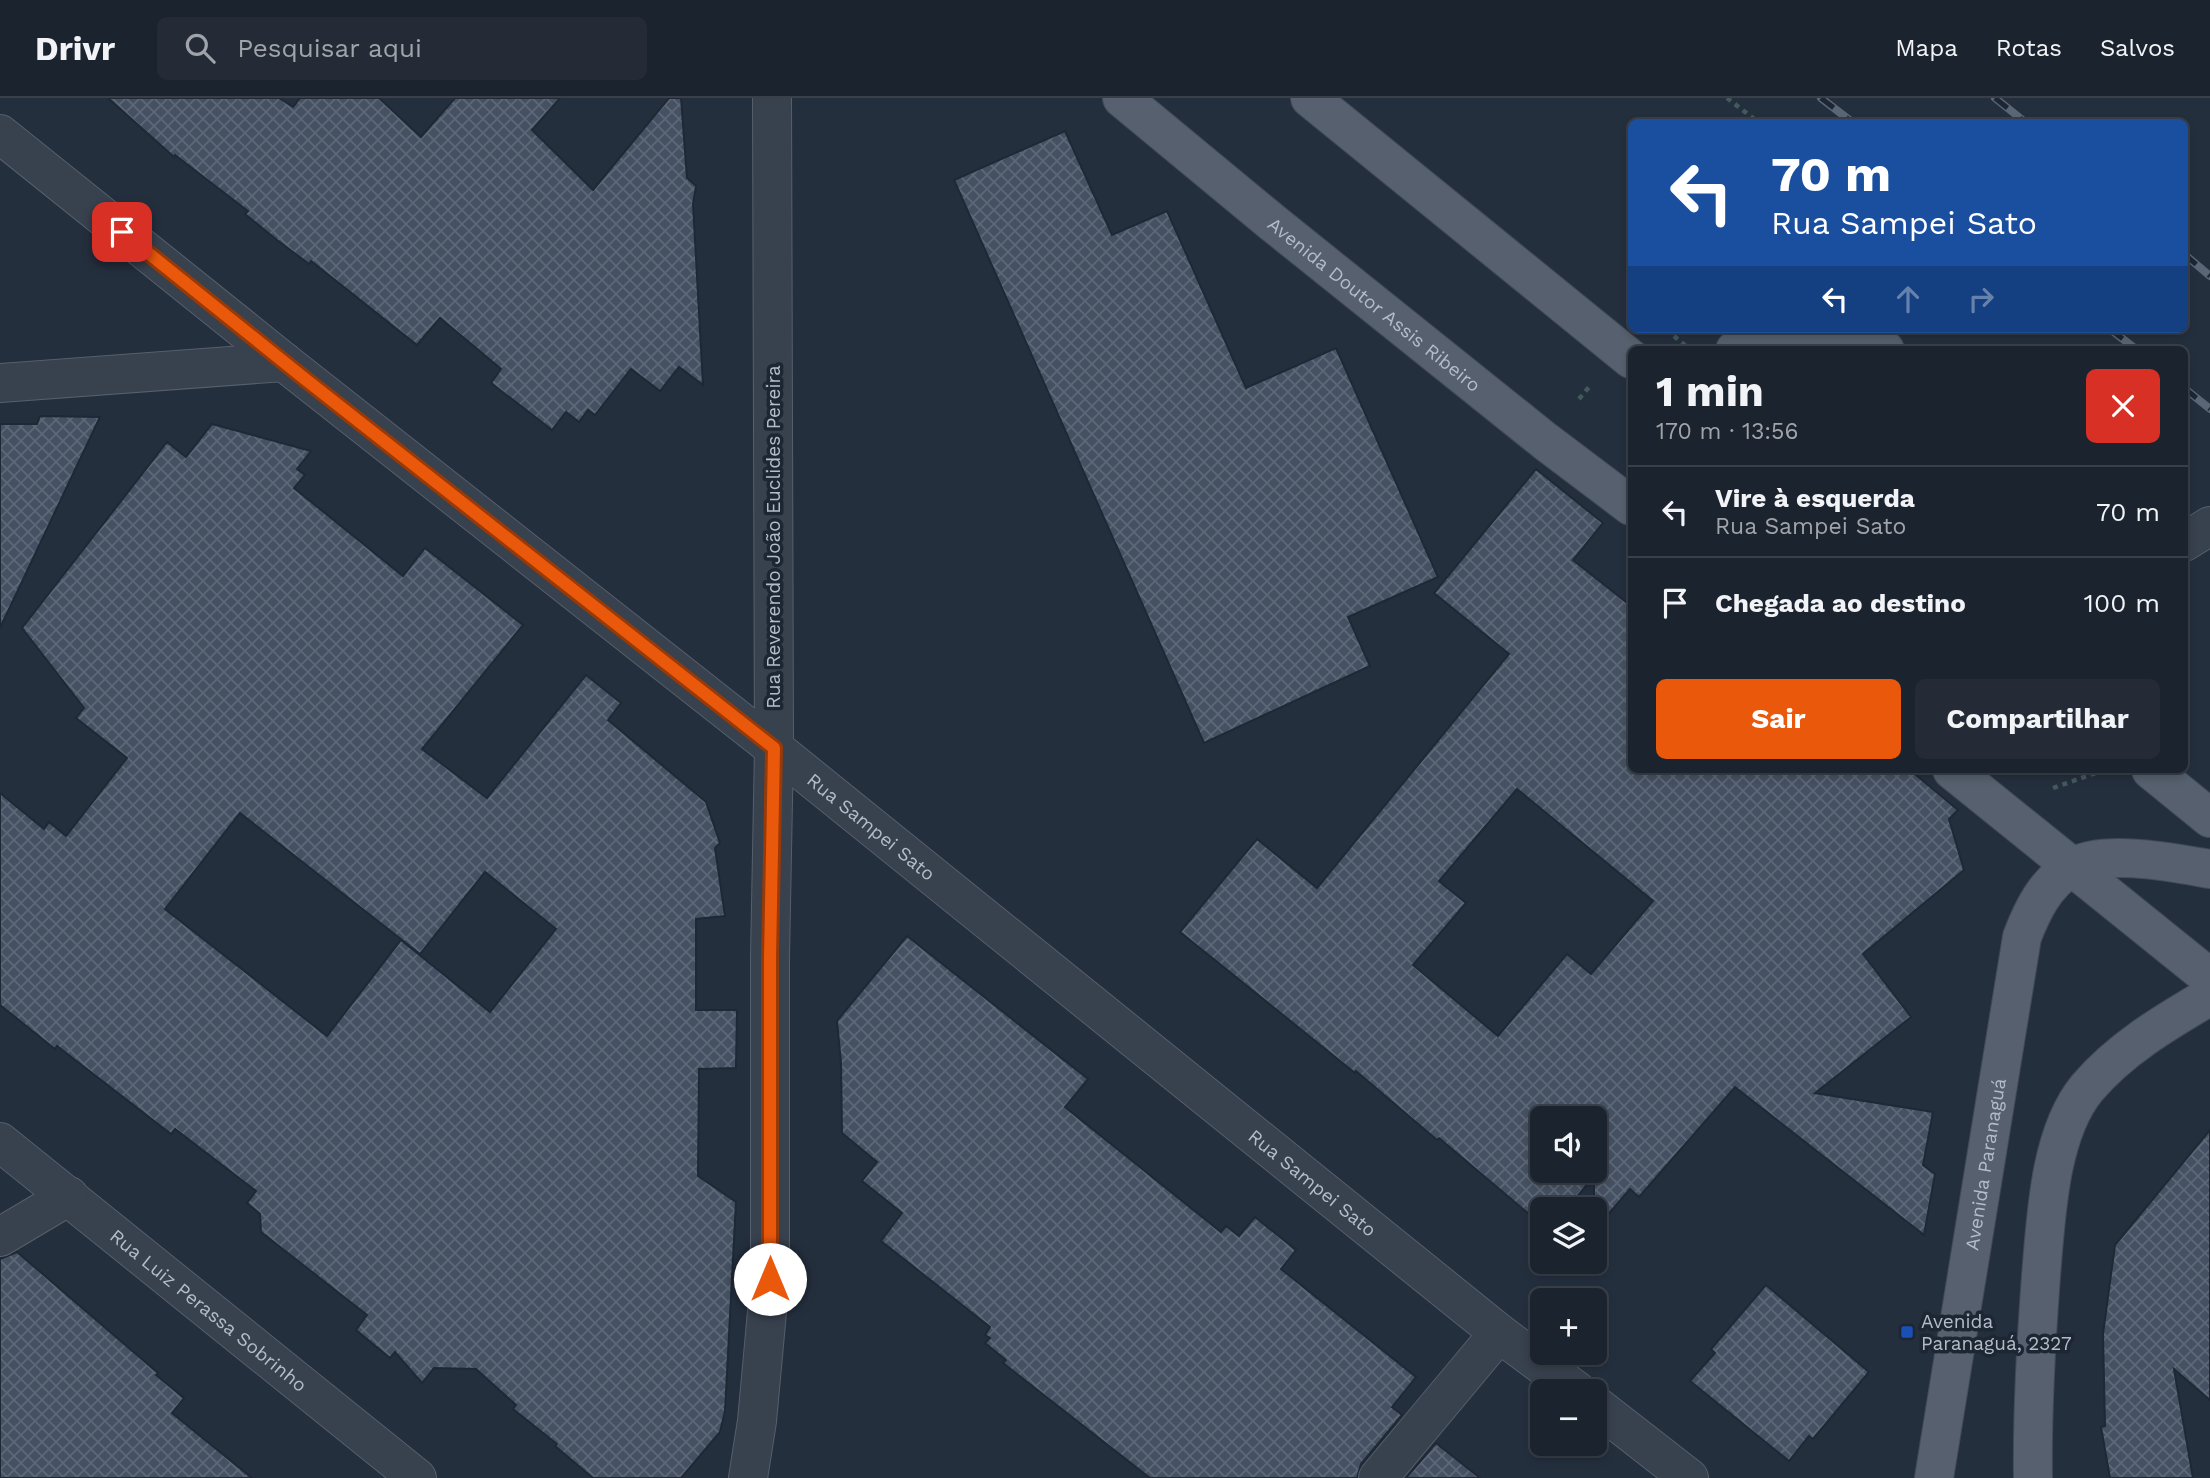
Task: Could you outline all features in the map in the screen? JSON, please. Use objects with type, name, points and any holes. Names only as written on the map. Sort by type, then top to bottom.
[{"type":"main road","name":"Avenida Doutor Assis Ribeiro","points":[[1122,98],[1490,397],[1627,493]]},
{"type":"main road","points":[[1310,98],[1628,357]]},
{"type":"main road","points":[[1744,346],[1765,337],[1816,333],[1857,336],[1877,346]]},
{"type":"main road","points":[[1956,773],[2210,978]]},
{"type":"main road","points":[[2155,773],[2210,818]]},
{"type":"main road","points":[[2071,867],[2099,860],[2149,859],[2210,869]]},
{"type":"main road","name":"Avenida Paranaguá","points":[[1934,1478],[2022,937],[2038,900],[2071,867]]},
{"type":"main road","points":[[2033,1478],[2035,1352],[2045,1234],[2056,1160],[2067,1121],[2086,1089],[2122,1052],[2210,996]]},
{"type":"street","name":"Rua Reverendo João Euclides Pereira","points":[[748,1478],[757,1421],[770,1279],[770,957],[774,748],[772,98]]},
{"type":"street","name":"Rua Sampei Sato","points":[[0,134],[284,362],[774,748],[1499,1333],[1561,1379]]},
{"type":"street","points":[[0,383],[284,362]]},
{"type":"street","points":[[2188,540],[2210,526]]},
{"type":"street","name":"Rua Luiz Perassa Sobrinho","points":[[0,1142],[417,1478]]},
{"type":"street","points":[[0,1237],[69,1196]]},
{"type":"street","points":[[1378,1478],[1499,1333]]},
{"type":"street","points":[[1607,1414],[1689,1478]]},
{"type":"path","points":[[1727,98],[1754,119]]},
{"type":"path","points":[[1670,333],[1685,346]]},
{"type":"path","points":[[1579,399],[1594,381]]},
{"type":"path","points":[[2053,788],[2096,773]]},
{"type":"building","points":[[108,98],[279,98],[293,107],[300,98],[379,98],[421,137],[455,98],[560,98],[532,130],[593,190],[669,98],[681,98],[687,178],[696,186],[693,204],[703,385],[679,367],[660,391],[631,369],[595,415],[588,410],[579,422],[566,412],[552,430],[491,383],[501,369],[440,318],[417,345],[311,261],[309,264],[277,240],[245,214],[248,211],[175,155],[174,157]]},
{"type":"building","points":[[1065,131],[1112,235],[1167,211],[1246,388],[1336,348],[1438,577],[1348,617],[1370,666],[1204,743],[954,180]]},
{"type":"building","points":[[40,416],[100,417],[0,628],[0,424],[37,424]]},
{"type":"building","points":[[212,424],[311,451],[297,469],[305,475],[294,488],[403,576],[425,548],[523,625],[422,749],[487,798],[586,675],[621,703],[608,720],[706,802],[720,843],[715,848],[725,916],[696,919],[696,1010],[737,1010],[736,1068],[699,1069],[698,1176],[736,1202],[725,1411],[720,1432],[681,1478],[593,1478],[555,1446],[557,1444],[513,1409],[516,1405],[476,1369],[434,1368],[422,1383],[395,1352],[390,1358],[356,1330],[367,1315],[261,1232],[260,1214],[247,1203],[256,1191],[175,1129],[171,1134],[0,1005],[0,793],[44,829],[49,822],[66,836],[127,758],[76,718],[84,708],[22,628],[167,442],[186,457]],"holes":[[[240,813],[420,954],[485,872],[556,929],[490,1012],[401,940],[327,1036],[165,909]]]},
{"type":"building","points":[[1536,469],[1603,523],[1573,560],[1628,604],[1628,773],[1914,773],[1958,810],[1949,819],[1964,870],[1863,954],[1911,1017],[1815,1093],[1933,1112],[1923,1165],[1935,1174],[1924,1235],[1735,1087],[1639,1197],[1630,1189],[1607,1216],[1607,1197],[1594,1197],[1594,1183],[1607,1183],[1607,1106],[1530,1106],[1530,1183],[1588,1183],[1577,1197],[1530,1197],[1530,1215],[1439,1138],[1437,1140],[1356,1071],[1355,1073],[1180,932],[1257,839],[1317,888],[1509,654],[1434,593]],"holes":[[[1517,789],[1653,901],[1591,974],[1567,954],[1498,1036],[1413,965],[1466,903],[1439,881]]]},
{"type":"building","points":[[907,936],[1088,1079],[1065,1107],[1221,1232],[1226,1226],[1239,1236],[1255,1217],[1296,1250],[1281,1269],[1416,1377],[1392,1407],[1402,1415],[1361,1464],[1357,1478],[1150,1478],[1003,1363],[1006,1360],[985,1343],[990,1338],[985,1335],[990,1327],[881,1241],[902,1213],[862,1181],[877,1162],[842,1133],[841,1063],[837,1021]]},
{"type":"building","points":[[2210,1130],[2210,1400],[2174,1369],[2193,1478],[2110,1478],[2101,1427],[2105,1426],[2103,1334],[2115,1245]]},
{"type":"building","points":[[17,1252],[184,1398],[172,1413],[252,1478],[0,1478],[0,1259]]},
{"type":"building","points":[[1766,1285],[1869,1372],[1813,1439],[1809,1436],[1789,1461],[1690,1381],[1715,1353],[1711,1349]]},
{"type":"building","points":[[1436,1443],[1480,1478],[1406,1478]]},
{"type":"railway","points":[[1821,98],[1848,119]]},
{"type":"railway","points":[[1995,98],[2021,119]]},
{"type":"railway","points":[[2188,257],[2210,276]]},
{"type":"railway","points":[[2115,333],[2132,346]]},
{"type":"railway","points":[[2188,391],[2210,409]]},
{"type":"place","name":"Avenida Paranaguá, 2327","points":[[1907,1332]]},
{"type":"route","points":[[122,232],[774,748],[770,957],[770,1279]]}]
